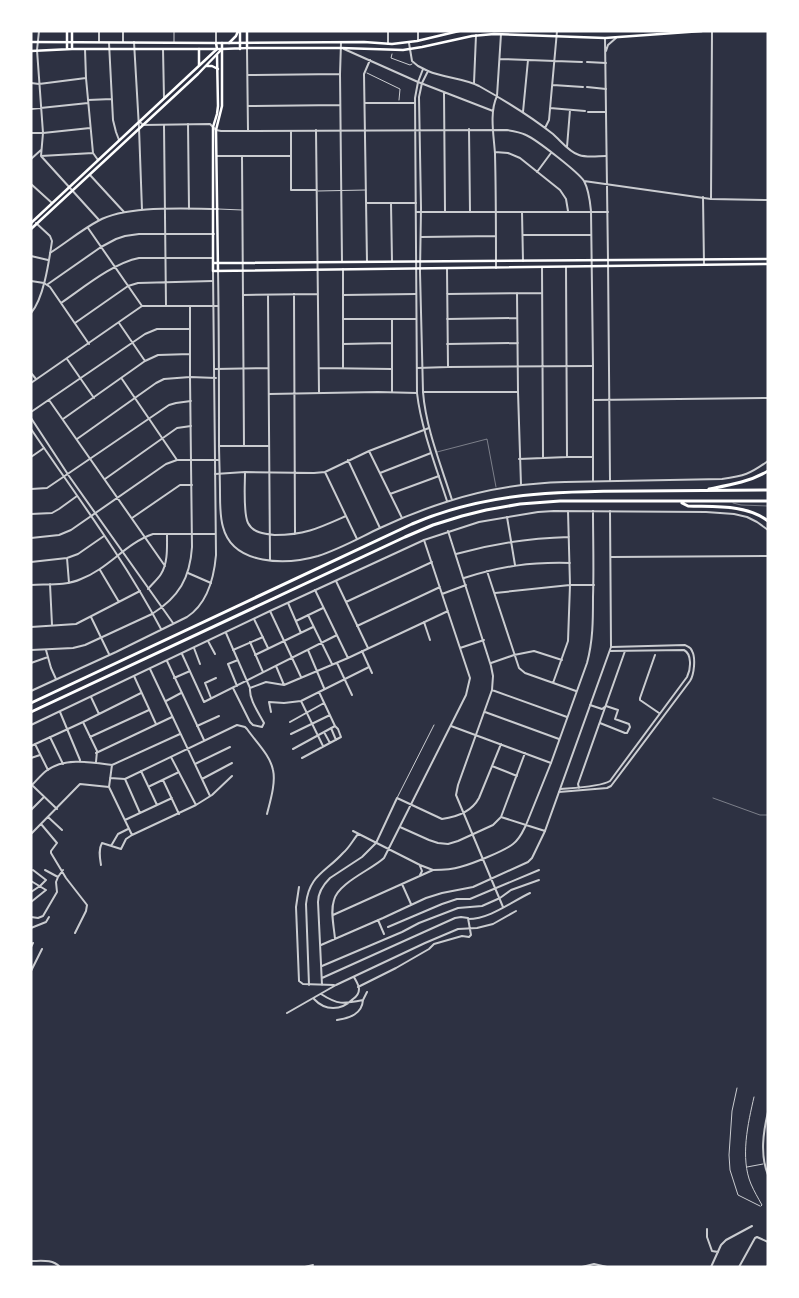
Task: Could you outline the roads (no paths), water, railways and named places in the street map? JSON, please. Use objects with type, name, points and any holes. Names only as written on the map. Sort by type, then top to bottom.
[{"type":"highway","points":[[701,490],[744,482],[768,471]]},
{"type":"highway","points":[[31,702],[412,524],[457,508],[500,498],[540,493],[768,490]]},
{"type":"highway","points":[[31,712],[405,537],[433,525],[462,516],[502,506],[540,502],[768,501]]},
{"type":"highway","points":[[679,502],[688,506],[730,508],[747,511],[761,516],[768,521]]},
{"type":"main road","points":[[67,31],[67,49]]},
{"type":"main road","points":[[72,31],[72,48]]},
{"type":"main road","points":[[239,31],[240,49]]},
{"type":"main road","points":[[229,43],[239,31]]},
{"type":"main road","points":[[247,31],[247,48]]},
{"type":"main road","points":[[31,42],[366,42],[388,44],[418,41],[459,31]]},
{"type":"main road","points":[[31,50],[72,48],[341,48],[387,50],[410,49],[476,35],[501,34],[616,38],[668,32],[702,31]]},
{"type":"main road","points":[[216,43],[218,106],[213,126],[214,270],[768,264]]},
{"type":"main road","points":[[218,270],[216,130],[222,106],[222,43]]},
{"type":"main road","points":[[199,49],[200,66]]},
{"type":"main road","points":[[32,221],[217,49]]},
{"type":"main road","points":[[31,229],[206,67],[222,49]]},
{"type":"main road","points":[[206,67],[211,66],[218,70]]},
{"type":"main road","points":[[755,259],[755,264]]},
{"type":"main road","points":[[213,263],[768,259]]},
{"type":"main road","points":[[615,260],[615,265]]},
{"type":"main road","points":[[652,260],[652,265]]},
{"type":"main road","points":[[676,260],[677,265]]},
{"type":"street","points":[[38,31],[37,50],[43,133],[41,156],[99,220]]},
{"type":"street","points":[[99,31],[99,43]]},
{"type":"street","points":[[123,31],[123,42]]},
{"type":"street","points":[[174,31],[174,43]]},
{"type":"street","points":[[216,31],[216,43]]},
{"type":"street","points":[[388,31],[388,44]]},
{"type":"street","points":[[418,31],[418,41]]},
{"type":"street","points":[[545,128],[549,120],[557,31]]},
{"type":"street","points":[[582,31],[582,37]]},
{"type":"street","points":[[711,198],[712,31]]},
{"type":"street","points":[[496,268],[493,111],[497,96],[501,34]]},
{"type":"street","points":[[474,84],[476,35]]},
{"type":"street","points":[[605,38],[610,481]]},
{"type":"street","points":[[605,53],[608,45],[616,38]]},
{"type":"street","points":[[109,42],[114,128],[119,140]]},
{"type":"street","points":[[134,42],[140,128],[142,210]]},
{"type":"street","points":[[409,42],[412,61],[422,70],[474,84],[497,96],[545,128],[573,152],[584,157],[607,156]]},
{"type":"street","points":[[341,43],[342,262]]},
{"type":"street","points":[[247,48],[248,131]]},
{"type":"street","points":[[341,48],[422,84],[493,111]]},
{"type":"street","points":[[84,49],[93,153],[98,160]]},
{"type":"street","points":[[163,49],[164,98]]},
{"type":"street","points":[[392,54],[391,58],[410,65],[412,64]]},
{"type":"street","points":[[499,59],[582,62]]},
{"type":"street","points":[[367,262],[364,73],[370,60]]},
{"type":"street","points":[[523,113],[528,60]]},
{"type":"street","points":[[587,62],[606,63]]},
{"type":"street","points":[[422,70],[415,96],[417,393],[424,429],[447,501]]},
{"type":"street","points":[[427,72],[419,97],[423,392],[424,409],[429,428],[452,500]]},
{"type":"street","points":[[366,73],[400,89],[400,100]]},
{"type":"street","points":[[248,76],[340,74]]},
{"type":"street","points":[[31,83],[39,84],[86,78]]},
{"type":"street","points":[[552,85],[583,87]]},
{"type":"street","points":[[587,88],[606,88]]},
{"type":"street","points":[[444,92],[445,212]]},
{"type":"street","points":[[31,109],[112,99]]},
{"type":"street","points":[[365,103],[415,104]]},
{"type":"street","points":[[248,106],[340,105]]},
{"type":"street","points":[[550,108],[606,112]]},
{"type":"street","points":[[568,147],[570,110]]},
{"type":"street","points":[[139,122],[143,125],[210,124],[216,130],[221,131],[494,129],[526,135],[551,153],[584,181],[589,192],[591,212],[593,481]]},
{"type":"street","points":[[164,124],[166,306]]},
{"type":"street","points":[[188,124],[188,209]]},
{"type":"street","points":[[31,133],[90,128]]},
{"type":"street","points":[[470,129],[470,212]]},
{"type":"street","points":[[291,130],[291,190],[366,190]]},
{"type":"street","points":[[316,130],[319,393]]},
{"type":"street","points":[[31,159],[41,149]]},
{"type":"street","points":[[495,152],[508,153],[520,158],[560,190],[566,199],[568,212]]},
{"type":"street","points":[[41,156],[93,153]]},
{"type":"street","points":[[537,172],[551,153]]},
{"type":"street","points":[[217,156],[291,156]]},
{"type":"street","points":[[242,156],[244,446]]},
{"type":"street","points":[[90,175],[124,212]]},
{"type":"street","points":[[584,181],[711,198],[768,200]]},
{"type":"street","points":[[31,184],[52,203]]},
{"type":"street","points":[[703,197],[704,264]]},
{"type":"street","points":[[366,203],[416,203]]},
{"type":"street","points":[[390,203],[392,262]]},
{"type":"street","points":[[50,253],[99,220],[124,212],[165,209],[242,210]]},
{"type":"street","points":[[416,212],[608,212]]},
{"type":"street","points":[[522,212],[523,261]]},
{"type":"street","points":[[31,313],[37,303],[44,283],[52,241],[50,236],[32,221]]},
{"type":"street","points":[[88,228],[142,306]]},
{"type":"street","points":[[48,284],[101,247],[125,236],[139,234],[214,234]]},
{"type":"street","points":[[523,235],[591,235]]},
{"type":"street","points":[[421,237],[496,236]]},
{"type":"street","points":[[31,256],[48,260]]},
{"type":"street","points":[[61,303],[115,267],[133,259],[214,258]]},
{"type":"street","points":[[542,267],[543,458]]},
{"type":"street","points":[[566,267],[567,457]]},
{"type":"street","points":[[447,268],[448,367]]},
{"type":"street","points":[[343,269],[343,368]]},
{"type":"street","points":[[31,691],[192,614],[203,600],[215,566],[214,270]]},
{"type":"street","points":[[218,270],[221,509],[226,535],[236,548],[246,555],[270,560],[294,560],[316,556],[345,546],[402,518],[447,501],[497,489],[547,482],[722,479],[747,474],[758,469],[768,461]]},
{"type":"street","points":[[31,281],[48,284],[89,344]]},
{"type":"street","points":[[75,323],[128,286],[138,283],[214,281]]},
{"type":"street","points":[[518,293],[519,459],[521,485]]},
{"type":"street","points":[[447,294],[542,293]]},
{"type":"street","points":[[294,294],[295,534]]},
{"type":"street","points":[[243,295],[318,294]]},
{"type":"street","points":[[343,294],[416,294]]},
{"type":"street","points":[[268,295],[270,560]]},
{"type":"street","points":[[31,383],[142,306],[218,306]]},
{"type":"street","points":[[31,650],[73,648],[85,645],[152,614],[162,608],[182,587],[188,574],[191,560],[192,534],[190,306]]},
{"type":"street","points":[[447,319],[518,318]]},
{"type":"street","points":[[343,319],[416,319]]},
{"type":"street","points":[[392,319],[392,392]]},
{"type":"street","points":[[119,322],[146,361]]},
{"type":"street","points":[[31,412],[145,334],[157,329],[190,329]]},
{"type":"street","points":[[343,344],[392,343]]},
{"type":"street","points":[[448,344],[518,343]]},
{"type":"street","points":[[63,419],[146,361],[158,355],[190,354]]},
{"type":"street","points":[[68,359],[94,398]]},
{"type":"street","points":[[417,368],[593,366]]},
{"type":"street","points":[[215,369],[268,368]]},
{"type":"street","points":[[319,368],[392,369]]},
{"type":"street","points":[[31,373],[36,380]]},
{"type":"street","points":[[77,439],[164,379],[219,378]]},
{"type":"street","points":[[121,379],[177,460]]},
{"type":"street","points":[[423,392],[518,392]]},
{"type":"street","points":[[269,394],[417,393]]},
{"type":"street","points":[[593,400],[768,398]]},
{"type":"street","points":[[49,400],[165,566]]},
{"type":"street","points":[[31,489],[47,488],[169,405],[176,402],[191,401]]},
{"type":"street","points":[[31,418],[173,623]]},
{"type":"street","points":[[104,479],[178,428],[191,426]]},
{"type":"street","points":[[215,474],[325,472],[368,451],[429,428]]},
{"type":"street","points":[[31,429],[118,556],[161,629]]},
{"type":"street","points":[[219,446],[269,446]]},
{"type":"street","points":[[31,457],[44,448]]},
{"type":"street","points":[[368,451],[402,518]]},
{"type":"street","points":[[380,473],[432,453]]},
{"type":"street","points":[[519,459],[593,457]]},
{"type":"street","points":[[31,538],[59,535],[70,530],[166,464],[177,460],[219,460]]},
{"type":"street","points":[[348,460],[380,528]]},
{"type":"street","points":[[245,472],[245,508],[248,523],[257,532],[295,534],[316,529],[346,516]]},
{"type":"street","points":[[325,472],[357,539]]},
{"type":"street","points":[[390,494],[439,476]]},
{"type":"street","points":[[131,518],[180,485],[192,484]]},
{"type":"street","points":[[31,514],[52,513],[77,496]]},
{"type":"street","points":[[553,683],[568,641],[570,563],[568,510]]},
{"type":"street","points":[[31,725],[424,540],[479,522],[507,516],[568,510],[706,512],[747,517],[758,522],[768,530]]},
{"type":"street","points":[[353,831],[433,870],[447,870],[460,867],[514,844],[518,839],[526,825],[551,763],[591,648],[594,585],[593,511]]},
{"type":"street","points":[[321,946],[426,898],[473,887],[528,862],[532,858],[545,831],[561,789],[611,647],[610,511]]},
{"type":"street","points":[[507,516],[515,565]]},
{"type":"street","points":[[448,531],[484,640],[493,676],[492,690],[456,795],[503,907]]},
{"type":"street","points":[[31,585],[69,583],[82,579],[144,538],[154,534],[216,534]]},
{"type":"street","points":[[148,589],[161,574],[165,566],[167,534]]},
{"type":"street","points":[[31,562],[67,558],[78,554],[104,536]]},
{"type":"street","points":[[456,554],[483,546],[512,541],[569,537]]},
{"type":"street","points":[[335,939],[333,901],[335,896],[341,889],[384,858],[466,696],[470,678],[424,540]]},
{"type":"street","points":[[610,557],[768,556]]},
{"type":"street","points":[[67,558],[69,583]]},
{"type":"street","points":[[346,602],[432,562]]},
{"type":"street","points":[[464,579],[515,565],[542,562],[570,563]]},
{"type":"street","points":[[99,569],[119,602]]},
{"type":"street","points":[[488,571],[519,668],[525,673],[576,691]]},
{"type":"street","points":[[188,574],[210,583]]},
{"type":"street","points":[[336,581],[368,648]]},
{"type":"street","points":[[50,584],[52,625]]},
{"type":"street","points":[[442,594],[466,585]]},
{"type":"street","points":[[495,593],[594,585]]},
{"type":"street","points":[[357,626],[440,587]]},
{"type":"street","points":[[316,590],[348,658]]},
{"type":"street","points":[[31,627],[76,624],[140,591]]},
{"type":"street","points":[[288,603],[301,633]]},
{"type":"street","points":[[296,620],[324,608]]},
{"type":"street","points":[[270,611],[301,677]]},
{"type":"street","points":[[250,688],[266,682],[284,685],[337,663],[448,611]]},
{"type":"street","points":[[308,615],[332,665]]},
{"type":"street","points":[[91,617],[109,654]]},
{"type":"street","points":[[254,619],[268,648]]},
{"type":"street","points":[[424,622],[430,640]]},
{"type":"street","points":[[256,655],[313,627]]},
{"type":"street","points":[[226,633],[250,688],[250,695],[264,723],[262,728],[250,722],[233,688]]},
{"type":"street","points":[[182,654],[204,702],[337,635]]},
{"type":"street","points":[[234,650],[263,637]]},
{"type":"street","points":[[460,648],[484,640]]},
{"type":"street","points":[[208,641],[214,654]]},
{"type":"street","points":[[250,642],[263,673]]},
{"type":"street","points":[[561,789],[607,788],[611,786],[691,680],[693,672],[692,651],[689,647],[611,647]]},
{"type":"street","points":[[194,648],[200,664]]},
{"type":"street","points":[[46,650],[56,679]]},
{"type":"street","points":[[308,650],[324,688]]},
{"type":"street","points":[[559,792],[606,783],[610,780],[689,673],[689,655],[684,650],[610,651]]},
{"type":"street","points":[[362,651],[372,672]]},
{"type":"street","points":[[490,663],[534,651],[562,660]]},
{"type":"street","points":[[579,789],[578,784],[625,651]]},
{"type":"street","points":[[655,655],[640,700],[659,713]]},
{"type":"street","points":[[31,663],[48,657]]},
{"type":"street","points":[[237,686],[228,664],[238,660]]},
{"type":"street","points":[[166,661],[204,741]]},
{"type":"street","points":[[337,663],[352,695]]},
{"type":"street","points":[[276,666],[284,685]]},
{"type":"street","points":[[271,712],[269,702],[284,703],[301,700],[369,667]]},
{"type":"street","points":[[150,669],[210,796]]},
{"type":"street","points":[[174,678],[190,671]]},
{"type":"street","points":[[134,676],[156,724]]},
{"type":"street","points":[[211,698],[205,683],[216,678]]},
{"type":"street","points":[[492,690],[567,717]]},
{"type":"street","points":[[302,758],[341,737],[319,692]]},
{"type":"street","points":[[31,746],[141,693]]},
{"type":"street","points":[[165,701],[181,693]]},
{"type":"street","points":[[91,697],[99,714]]},
{"type":"street","points":[[301,700],[323,746]]},
{"type":"street","points":[[290,722],[324,703]]},
{"type":"street","points":[[590,705],[602,709],[606,706],[618,710],[615,719],[630,726],[627,733],[625,733],[600,723]]},
{"type":"street","points":[[90,737],[149,710]]},
{"type":"street","points":[[60,712],[81,761]]},
{"type":"street","points":[[485,712],[559,739]]},
{"type":"street","points":[[291,734],[330,714]]},
{"type":"street","points":[[197,726],[219,716]]},
{"type":"street","points":[[96,753],[172,717]]},
{"type":"street","points":[[83,722],[96,753],[96,762]]},
{"type":"street","points":[[110,778],[125,779],[237,725],[245,727],[271,763],[274,772],[267,814]]},
{"type":"street","points":[[322,984],[319,895],[330,878],[362,857],[376,843],[434,725]]},
{"type":"street","points":[[293,749],[335,726]]},
{"type":"street","points":[[452,726],[551,763]]},
{"type":"street","points":[[330,728],[336,740]]},
{"type":"street","points":[[324,732],[330,743]]},
{"type":"street","points":[[57,809],[32,785],[48,770],[63,764],[81,761],[112,765],[180,734]]},
{"type":"street","points":[[50,737],[63,764]]},
{"type":"street","points":[[35,744],[48,770]]},
{"type":"street","points":[[397,798],[442,819],[464,812],[476,803],[479,798],[501,744]]},
{"type":"street","points":[[195,764],[230,747]]},
{"type":"street","points":[[400,828],[438,843],[448,844],[493,825],[501,817],[525,753]]},
{"type":"street","points":[[31,758],[40,755]]},
{"type":"street","points":[[172,757],[196,805]]},
{"type":"street","points":[[202,779],[232,764]]},
{"type":"street","points":[[112,765],[109,788],[132,835]]},
{"type":"street","points":[[492,766],[516,776]]},
{"type":"street","points":[[141,771],[157,805]]},
{"type":"street","points":[[149,787],[179,772]]},
{"type":"street","points":[[101,865],[101,844],[121,849],[126,839],[132,835],[196,805],[210,796],[232,776]]},
{"type":"street","points":[[125,779],[140,812]]},
{"type":"street","points":[[163,780],[179,814]]},
{"type":"street","points":[[32,832],[80,784],[109,788]]},
{"type":"street","points":[[31,810],[44,797]]},
{"type":"street","points":[[125,820],[172,798]]},
{"type":"street","points":[[48,817],[62,830]]},
{"type":"street","points":[[501,817],[545,831]]},
{"type":"street","points":[[41,824],[57,843],[51,852],[66,878],[87,905],[86,911],[74,932]]},
{"type":"street","points":[[111,846],[118,834],[129,829]]},
{"type":"street","points":[[309,984],[306,904],[308,890],[316,878],[344,853],[358,834]]},
{"type":"street","points":[[420,865],[422,868],[420,875]]},
{"type":"street","points":[[31,892],[46,880],[33,870]]},
{"type":"street","points":[[45,870],[58,877]]},
{"type":"street","points":[[31,916],[41,917],[47,910],[57,892],[55,884],[63,870]]},
{"type":"street","points":[[333,915],[433,870]]},
{"type":"street","points":[[388,927],[442,904],[457,899],[470,898],[540,870]]},
{"type":"street","points":[[322,966],[419,923],[458,908],[482,906],[500,898],[511,890],[539,880]]},
{"type":"street","points":[[31,881],[46,890],[31,902]]},
{"type":"street","points":[[402,884],[412,904]]},
{"type":"street","points":[[299,887],[296,907],[299,981],[303,984],[336,985]]},
{"type":"street","points":[[322,978],[455,918],[478,918],[530,893]]},
{"type":"street","points":[[288,1013],[336,985],[434,939],[458,929],[477,928],[493,924],[516,911]]},
{"type":"street","points":[[31,928],[46,922],[49,917]]},
{"type":"street","points":[[358,987],[396,968],[429,949],[434,944],[462,936],[469,937],[471,935],[468,919]]},
{"type":"street","points":[[378,920],[384,934]]},
{"type":"street","points":[[31,947],[33,943]]},
{"type":"street","points":[[31,971],[42,949]]},
{"type":"street","points":[[314,999],[321,1005],[335,1009],[344,1006],[358,993],[354,976]]},
{"type":"street","points":[[337,1020],[352,1017],[359,1011],[367,992]]},
{"type":"street","points":[[321,994],[340,1003],[363,1000]]},
{"type":"street","points":[[737,1088],[732,1111],[730,1169],[738,1195],[760,1206],[762,1205],[750,1184],[747,1167],[746,1139],[748,1120],[754,1097]]},
{"type":"street","points":[[768,1112],[762,1151],[768,1175]]},
{"type":"street","points":[[747,1167],[768,1164]]},
{"type":"street","points":[[711,1267],[721,1245],[726,1240],[752,1226]]},
{"type":"street","points":[[707,1230],[712,1251],[718,1252]]},
{"type":"street","points":[[739,1267],[753,1240],[757,1237],[768,1242]]},
{"type":"street","points":[[31,1261],[55,1262],[60,1267]]},
{"type":"street","points":[[582,1267],[594,1264],[607,1267]]},
{"type":"street","points":[[305,1267],[313,1265]]},
{"type":"lane","points":[[437,452],[487,439],[497,489]]},
{"type":"lane","points":[[727,501],[741,505],[768,506]]},
{"type":"lane","points":[[713,798],[760,815],[768,815]]}]
